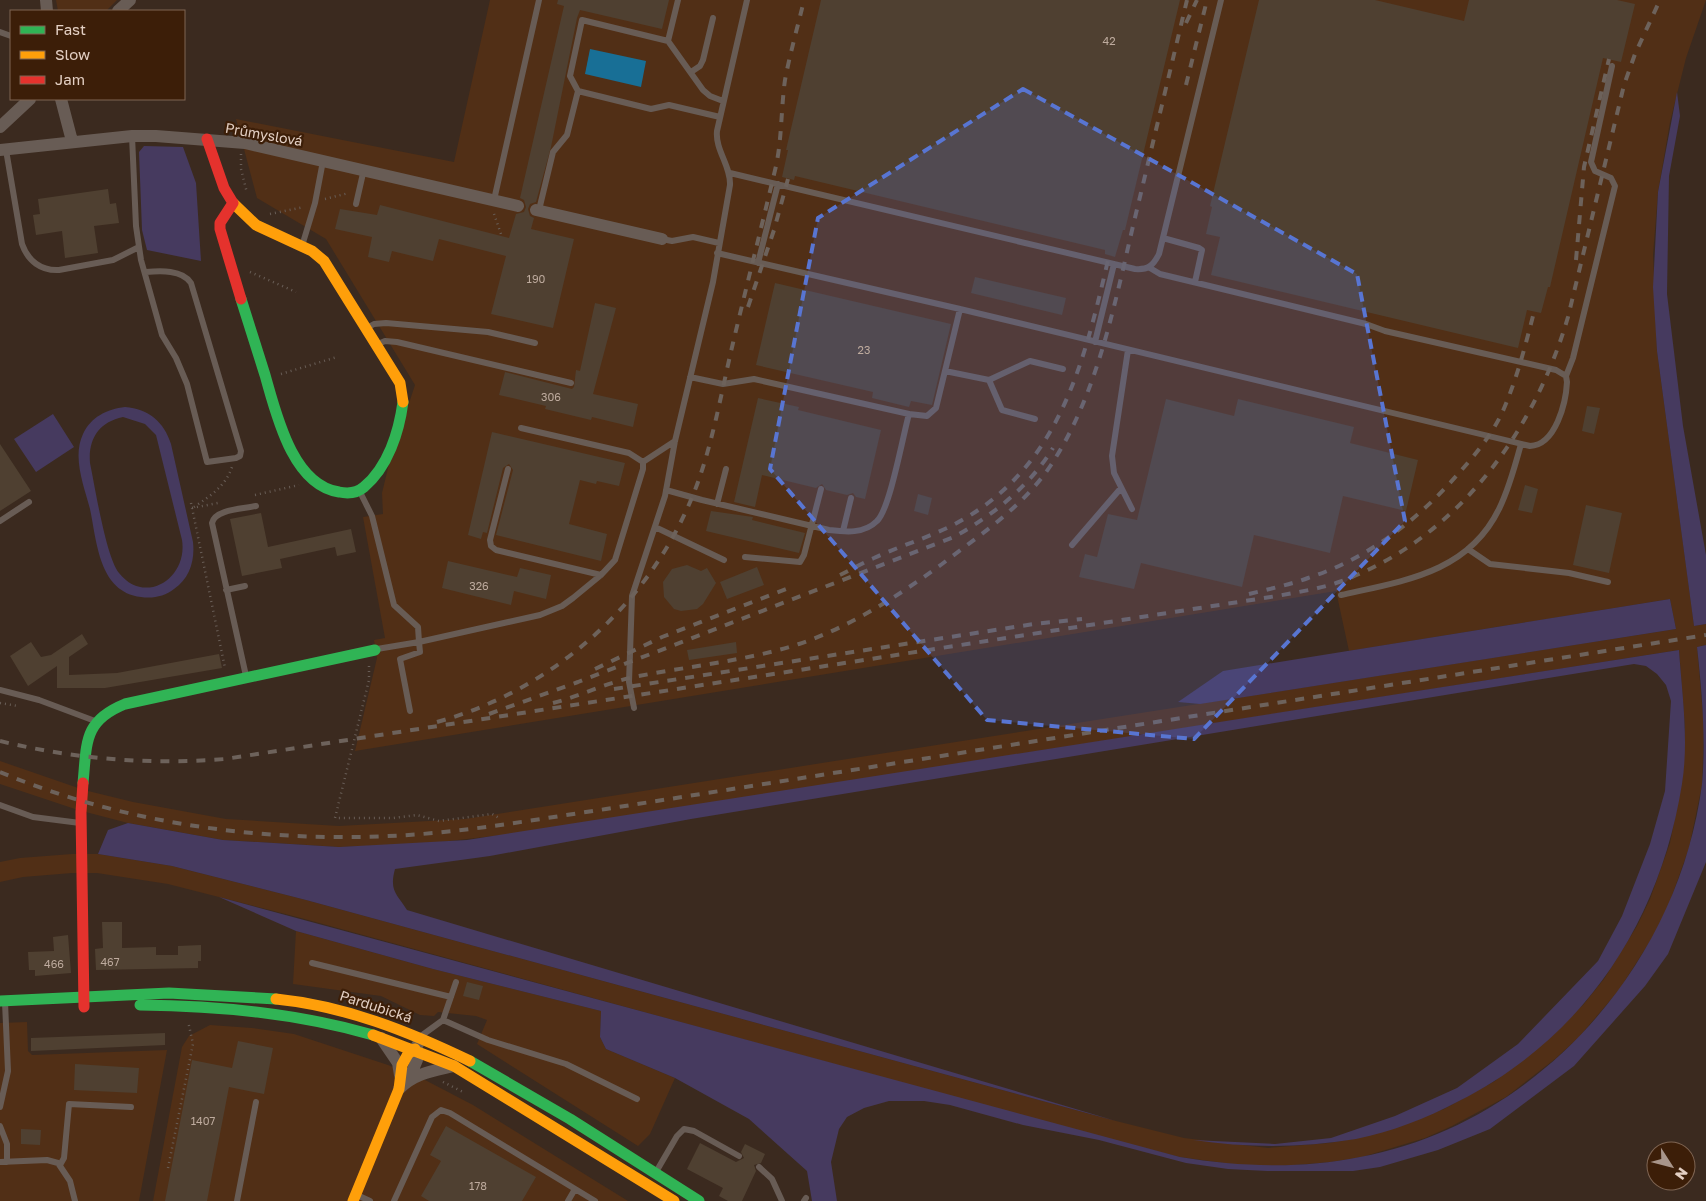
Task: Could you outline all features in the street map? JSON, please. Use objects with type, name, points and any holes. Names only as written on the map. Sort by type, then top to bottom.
[{"type":"street","points":[[119,10],[130,0]]},
{"type":"street","points":[[0,126],[29,100]]},
{"type":"street","points":[[61,100],[72,141]]},
{"type":"street","name":"Průmyslová","points":[[3,150],[72,141],[132,136],[207,139],[245,143],[518,206]]},
{"type":"street","points":[[207,139],[224,188],[233,204],[256,225],[302,247],[319,256],[324,261],[400,383],[403,399],[385,461],[373,480],[359,490],[352,492],[335,491],[316,482],[296,461],[283,435],[220,229],[220,223],[233,204]]},
{"type":"street","points":[[538,210],[662,239]]},
{"type":"street","points":[[84,1002],[82,823],[87,739],[96,721],[108,711],[125,704],[373,650]]},
{"type":"street","name":"Pardubická","points":[[3,1006],[84,1002],[188,992],[283,1000],[341,1010],[420,1036],[458,1054],[503,1079],[699,1201]]},
{"type":"street","name":"Pardubická","points":[[84,1002],[171,1005],[284,1013],[347,1026],[415,1049],[454,1066],[674,1201]]},
{"type":"street","points":[[354,1198],[404,1077],[417,1060],[415,1049],[420,1036]]},
{"type":"street","points":[[382,1038],[398,1063],[404,1077]]},
{"type":"street","points":[[404,1077],[454,1066]]},
{"type":"lane","points":[[494,200],[539,0]]},
{"type":"lane","points":[[668,41],[678,0]]},
{"type":"lane","points":[[634,708],[629,682],[632,596],[656,527],[666,490],[675,442],[713,282],[730,191],[730,173],[718,140],[720,117],[747,0]]},
{"type":"lane","points":[[1150,268],[1159,254],[1221,0]]},
{"type":"lane","points":[[691,72],[700,66],[703,60],[713,18]]},
{"type":"lane","points":[[538,210],[553,152],[567,135],[578,91],[570,76],[582,20],[668,41],[706,93],[723,101]]},
{"type":"lane","points":[[717,253],[1536,446],[1552,432],[1567,390],[1566,376],[1574,358],[1615,186],[1611,178],[1595,171],[1591,162],[1612,66]]},
{"type":"lane","points":[[578,91],[651,109],[669,105],[720,117]]},
{"type":"lane","points":[[132,136],[140,247],[145,272],[162,335],[176,358],[187,384],[205,459],[210,464],[240,456],[241,451],[191,282],[186,277],[171,273],[145,272]]},
{"type":"lane","points":[[3,150],[22,244],[28,258],[34,263],[50,270],[59,270],[113,260],[140,247]]},
{"type":"lane","points":[[302,247],[315,203],[323,160]]},
{"type":"lane","points":[[356,204],[364,169]]},
{"type":"lane","points":[[730,173],[1114,264],[1141,269],[1150,268],[1160,274],[1366,324],[1385,331],[1550,368],[1562,372],[1566,376]]},
{"type":"lane","points":[[758,263],[778,184]]},
{"type":"lane","points":[[662,239],[676,241],[693,237],[719,243]]},
{"type":"lane","points":[[1163,238],[1202,250],[1195,282]]},
{"type":"lane","points":[[1096,342],[1114,264]]},
{"type":"lane","points":[[690,377],[723,384],[754,379],[923,417],[934,411],[946,370],[960,309]]},
{"type":"lane","points":[[366,328],[374,324],[386,323],[488,332],[535,343]]},
{"type":"lane","points":[[377,346],[385,341],[397,342],[571,383]]},
{"type":"lane","points":[[1128,350],[1112,456],[1114,473],[1132,509]]},
{"type":"lane","points":[[946,370],[989,380],[1030,361],[1063,369]]},
{"type":"lane","points":[[989,380],[1002,410],[1035,419]]},
{"type":"lane","points":[[666,490],[812,526],[843,531],[866,529],[882,514],[909,414]]},
{"type":"lane","points":[[521,428],[629,453],[643,462]]},
{"type":"lane","points":[[643,462],[675,442]]},
{"type":"lane","points":[[1341,596],[1431,573],[1468,549],[1492,522],[1499,510],[1521,444]]},
{"type":"lane","points":[[373,650],[419,642],[552,611],[573,598],[601,575],[618,554],[643,470],[643,462]]},
{"type":"lane","points":[[717,504],[726,468]]},
{"type":"lane","points":[[508,469],[490,540],[491,546],[496,550],[601,575]]},
{"type":"lane","points":[[1072,545],[1121,488]]},
{"type":"lane","points":[[745,557],[800,562],[804,555],[821,489]]},
{"type":"lane","points":[[359,490],[372,516],[394,605],[418,627],[420,652],[400,659],[410,711]]},
{"type":"lane","points":[[843,531],[851,498]]},
{"type":"lane","points":[[0,521],[30,502]]},
{"type":"lane","points":[[246,677],[212,527],[213,518],[219,514],[256,506]]},
{"type":"lane","points":[[656,527],[724,560]]},
{"type":"lane","points":[[1468,549],[1490,564],[1569,573],[1608,582]]},
{"type":"lane","points":[[226,590],[245,586]]},
{"type":"lane","points":[[0,690],[39,700],[96,721]]},
{"type":"lane","points":[[0,804],[33,817],[82,823]]},
{"type":"lane","points":[[312,963],[451,997]]},
{"type":"lane","points":[[420,1036],[444,1020],[456,982]]},
{"type":"lane","points":[[0,1107],[8,1071],[3,1006]]},
{"type":"lane","points":[[444,1020],[488,1040],[566,1064],[637,1098]]},
{"type":"lane","points":[[237,1201],[256,1102]]},
{"type":"lane","points":[[60,1165],[64,1158],[67,1108],[69,1104],[130,1107]]},
{"type":"lane","points":[[394,1201],[432,1117],[441,1110],[450,1113],[596,1201]]},
{"type":"lane","points":[[0,1126],[7,1144],[8,1162]]},
{"type":"lane","points":[[651,1186],[655,1173],[677,1136],[684,1129],[694,1131],[739,1156]]},
{"type":"lane","points":[[0,1162],[47,1160],[60,1165],[70,1181],[75,1201]]},
{"type":"lane","points":[[758,1167],[772,1179],[782,1201]]},
{"type":"lane","points":[[568,1201],[575,1189]]},
{"type":"lane","points":[[354,1198],[370,1201]]},
{"type":"path","points":[[241,269],[296,292]]},
{"type":"path","points":[[275,375],[337,357]]},
{"type":"path","points":[[192,508],[211,495],[224,482],[233,466],[232,459]]},
{"type":"path","points":[[192,503],[225,669],[219,675],[218,684]]},
{"type":"path","points":[[373,650],[369,680],[335,818],[393,818],[416,815],[439,821],[492,814],[500,818]]},
{"type":"path","points":[[168,1168],[193,1044],[187,1016]]},
{"type":"highlighted area","points":[[1023,89],[1357,274],[1405,521],[1194,739],[987,720],[770,469],[818,218]]},
{"type":"shaded area","points":[[56,0],[117,0],[107,10],[58,10]]},
{"type":"shaded area","points":[[490,0],[1706,0],[1686,58],[1670,122],[1658,192],[1653,255],[1657,351],[1694,626],[1706,624],[1706,645],[1697,647],[1704,727],[1702,785],[1689,848],[1668,907],[1654,935],[1619,990],[1579,1037],[1555,1059],[1506,1097],[1425,1138],[1362,1157],[1331,1162],[1269,1167],[1239,1165],[1180,1157],[1111,1140],[301,918],[168,884],[97,873],[23,877],[0,882],[0,862],[20,858],[98,854],[172,866],[306,900],[1116,1121],[1184,1138],[1268,1148],[1329,1143],[1387,1130],[1444,1109],[1495,1081],[1583,1005],[1604,979],[1637,926],[1650,899],[1670,843],[1682,782],[1685,727],[1679,650],[513,834],[422,844],[339,847],[223,840],[128,823],[78,810],[0,784],[0,761],[84,790],[133,802],[226,819],[339,826],[465,819],[1676,629],[1670,599],[1349,651],[1336,591],[355,751],[377,658],[374,640],[385,638],[363,517],[383,514],[382,493],[389,464],[415,385],[326,239],[257,198],[236,119],[454,162]]},
{"type":"shaded area","points":[[1677,92],[1680,116],[1669,176],[1667,294],[1683,426],[1706,555],[1706,624],[1694,626],[1657,351],[1653,287],[1658,192]]},
{"type":"shaded area","points":[[144,146],[183,147],[196,183],[201,261],[147,250],[142,230],[139,152]]},
{"type":"shaded area","points":[[118,408],[134,408],[148,414],[160,423],[168,436],[193,542],[192,562],[184,580],[167,593],[150,598],[127,593],[116,586],[108,576],[98,550],[80,472],[80,443],[86,428],[100,415]],"holes":[[[123,417],[145,424],[156,435],[182,540],[182,554],[172,576],[152,587],[141,587],[129,583],[114,565],[105,537],[90,463],[93,439],[101,427]]]},
{"type":"shaded area","points":[[53,414],[74,447],[36,472],[14,439]]},
{"type":"shaded area","points":[[1670,599],[1676,629],[1200,704],[1178,702],[1223,671]]},
{"type":"shaded area","points":[[1706,645],[1706,862],[1668,954],[1645,986],[1574,1066],[1490,1129],[1438,1150],[1380,1167],[1353,1171],[1228,1169],[1186,1163],[1099,1140],[1023,1125],[950,1105],[924,1101],[889,1101],[864,1108],[847,1117],[839,1129],[831,1162],[837,1201],[812,1201],[807,1171],[749,1119],[675,1078],[606,1049],[600,1037],[601,1011],[433,969],[296,931],[219,897],[1180,1157],[1248,1165],[1293,1165],[1338,1161],[1360,1157],[1425,1139],[1486,1110],[1541,1071],[1590,1025],[1631,972],[1664,913],[1688,850],[1702,784],[1704,750],[1697,647]]},
{"type":"shaded area","points":[[1679,650],[1685,751],[1682,784],[1671,835],[1656,883],[1635,928],[1610,970],[1579,1009],[1544,1044],[1504,1075],[1459,1101],[1422,1119],[1356,1139],[1335,1142],[1254,1146],[1193,1140],[1275,1144],[1331,1138],[1395,1116],[1457,1088],[1518,1044],[1598,961],[1622,916],[1650,844],[1665,791],[1671,701],[1666,685],[1657,674],[1646,666],[1634,664],[691,819],[490,856],[395,869],[393,882],[395,892],[407,910],[1116,1121],[306,900],[172,866],[98,854],[108,830],[128,823],[223,840],[339,847],[467,840]]},
{"type":"shaded area","points":[[296,931],[433,969],[601,1011],[600,1037],[606,1049],[675,1078],[650,1134],[638,1146],[477,1044],[487,1020],[476,1016],[438,1012],[434,1016],[420,1015],[381,996],[293,984]]},
{"type":"shaded area","points":[[27,1022],[28,1051],[32,1055],[167,1050],[139,1201],[0,1201],[0,1023]]},
{"type":"shaded area","points":[[210,1025],[294,1034],[388,1065],[427,1081],[473,1105],[628,1201],[153,1201],[182,1047],[189,1036]]},
{"type":"water","points":[[590,49],[646,61],[641,87],[585,74]]},
{"type":"building","points":[[558,0],[669,0],[662,29],[580,10],[577,18],[551,147],[536,202],[530,204],[528,209],[530,216],[534,218],[531,229],[574,239],[553,328],[491,314],[506,256],[439,239],[433,261],[392,251],[389,262],[368,257],[372,237],[335,229],[340,209],[377,215],[380,205],[509,238],[516,214],[524,212],[526,207],[524,200],[520,198],[564,6],[557,4]]},
{"type":"building","points":[[821,0],[1180,0],[1125,230],[1123,230],[1115,257],[1105,254],[1105,250],[795,176],[794,180],[782,177],[788,150],[786,150]]},
{"type":"building","points":[[1259,0],[1375,0],[1464,21],[1469,0],[1617,0],[1635,4],[1621,62],[1603,58],[1550,287],[1548,287],[1541,313],[1527,310],[1518,348],[1211,275],[1220,237],[1206,234],[1212,207],[1210,206]]},
{"type":"building","points":[[108,189],[110,204],[116,203],[119,223],[94,226],[98,253],[65,258],[62,231],[36,235],[33,215],[40,214],[38,199]]},
{"type":"building","points":[[975,277],[1066,298],[1062,315],[971,293]]},
{"type":"building","points":[[775,283],[951,324],[932,405],[911,401],[909,407],[872,398],[873,392],[756,365]]},
{"type":"building","points":[[595,303],[616,308],[593,394],[638,404],[633,427],[592,417],[591,420],[545,409],[546,406],[499,395],[505,372],[572,389],[574,387],[576,370],[580,371]]},
{"type":"building","points":[[758,398],[799,407],[798,410],[881,430],[865,499],[856,497],[853,493],[847,495],[826,490],[822,484],[816,488],[762,475],[755,507],[734,502]]},
{"type":"building","points":[[1166,399],[1234,416],[1238,399],[1354,427],[1350,443],[1418,460],[1406,511],[1343,496],[1330,553],[1254,535],[1242,587],[1141,563],[1134,589],[1079,577],[1085,554],[1097,557],[1108,514],[1137,520]]},
{"type":"building","points":[[1587,406],[1600,408],[1594,434],[1582,431]]},
{"type":"building","points":[[492,432],[625,463],[619,486],[597,481],[596,484],[580,480],[569,524],[607,534],[601,561],[496,535],[513,470],[509,464],[503,468],[487,533],[483,532],[481,539],[468,535]]},
{"type":"building","points":[[0,444],[31,491],[0,511]]},
{"type":"building","points":[[1525,485],[1538,489],[1532,513],[1518,510]]},
{"type":"building","points":[[918,494],[932,498],[928,515],[914,511]]},
{"type":"building","points":[[1586,505],[1622,513],[1609,573],[1573,565]]},
{"type":"building","points":[[711,511],[753,517],[752,520],[805,533],[799,553],[706,531]]},
{"type":"building","points":[[261,513],[268,547],[351,529],[356,552],[337,556],[335,547],[280,559],[282,568],[242,576],[230,519]]},
{"type":"building","points":[[448,561],[517,577],[520,568],[551,575],[546,599],[514,591],[511,605],[442,588]]},
{"type":"building","points":[[687,565],[701,571],[707,568],[716,583],[703,604],[697,609],[681,611],[674,609],[664,597],[663,582],[672,569]]},
{"type":"building","points":[[757,567],[764,585],[727,599],[720,582]]},
{"type":"building","points":[[82,634],[88,644],[69,657],[69,675],[117,673],[219,654],[222,668],[105,688],[57,688],[57,666],[28,686],[10,656],[31,642],[41,657],[51,655]]},
{"type":"building","points":[[736,642],[737,653],[689,660],[687,650]]},
{"type":"building","points":[[102,922],[122,922],[122,948],[156,947],[156,955],[178,955],[178,946],[201,945],[201,961],[198,961],[198,968],[96,970],[95,949],[103,948]]},
{"type":"building","points":[[68,935],[71,973],[35,976],[35,970],[29,970],[28,952],[54,951],[53,937]]},
{"type":"building","points":[[467,982],[483,986],[479,1000],[463,996]]},
{"type":"building","points":[[165,1033],[165,1045],[31,1051],[31,1038]]},
{"type":"building","points":[[238,1041],[273,1048],[264,1094],[229,1087],[207,1201],[165,1201],[192,1060],[232,1068]]},
{"type":"building","points":[[75,1064],[139,1068],[137,1093],[74,1090]]},
{"type":"building","points":[[446,1126],[536,1177],[522,1201],[429,1201],[421,1196],[441,1161],[430,1155]]},
{"type":"building","points":[[21,1129],[41,1130],[40,1145],[21,1144]]},
{"type":"building","points":[[700,1143],[736,1162],[744,1158],[741,1152],[745,1144],[765,1154],[761,1163],[754,1165],[756,1171],[742,1201],[728,1201],[719,1196],[723,1188],[687,1169]]},
{"type":"railway","points":[[437,722],[481,707],[523,687],[561,662],[597,633],[629,600],[656,564],[680,524],[698,482],[709,448],[776,166],[785,80],[804,0]]},
{"type":"railway","points":[[553,703],[634,677],[738,659],[779,650],[819,637],[874,609],[925,576],[986,531],[1028,494],[1051,465],[1067,438],[1081,410],[1102,350],[1119,288],[1187,0]]},
{"type":"railway","points":[[1186,23],[1197,0]]},
{"type":"railway","points":[[1186,85],[1207,0]]},
{"type":"railway","points":[[0,741],[56,752],[112,759],[140,761],[225,759],[1277,596],[1339,582],[1381,563],[1419,539],[1454,510],[1485,477],[1511,441],[1534,401],[1553,360],[1568,317],[1624,85],[1635,54],[1660,0]]},
{"type":"railway","points":[[1576,260],[1584,167],[1609,59]]},
{"type":"railway","points":[[748,307],[774,230],[788,179]]},
{"type":"railway","points":[[840,575],[885,553],[964,519],[997,496],[1025,468],[1047,438],[1064,404],[1078,369],[1090,332],[1109,256]]},
{"type":"railway","points":[[1249,594],[1301,580],[1351,560],[1390,536],[1426,507],[1465,466],[1501,415],[1518,371],[1534,312]]},
{"type":"railway","points":[[489,714],[578,682],[954,537],[983,519],[1009,499],[1033,475],[1053,448]]},
{"type":"railway","points":[[595,669],[662,637],[789,588]]},
{"type":"railway","points":[[614,689],[1034,624],[1082,619]]},
{"type":"railway","points":[[0,772],[50,791],[101,806],[154,819],[207,828],[315,837],[369,837],[422,834],[606,809],[1706,635]]},
{"type":"traffic: fast","points":[[241,299],[288,445],[309,476],[323,487],[346,493],[358,491],[372,479],[380,470],[391,448],[399,425],[403,402]]},
{"type":"traffic: fast","points":[[83,783],[87,745],[94,726],[101,718],[125,704],[375,650]]},
{"type":"traffic: fast","points":[[0,1001],[169,993],[276,999]]},
{"type":"traffic: fast","points":[[140,1005],[258,1012],[315,1021],[373,1035]]},
{"type":"traffic: fast","points":[[470,1061],[570,1119],[699,1201]]},
{"type":"traffic: slow","points":[[233,203],[256,225],[312,251],[324,261],[400,383],[403,402]]},
{"type":"traffic: slow","points":[[276,999],[327,1007],[376,1021],[470,1061]]},
{"type":"traffic: slow","points":[[373,1035],[454,1066],[674,1201]]},
{"type":"traffic: slow","points":[[353,1201],[399,1089],[402,1065],[408,1054],[415,1049]]},
{"type":"traffic: jam","points":[[207,139],[224,188],[233,203],[220,223],[220,229],[241,299]]},
{"type":"traffic: jam","points":[[83,783],[81,812],[84,1007]]}]
